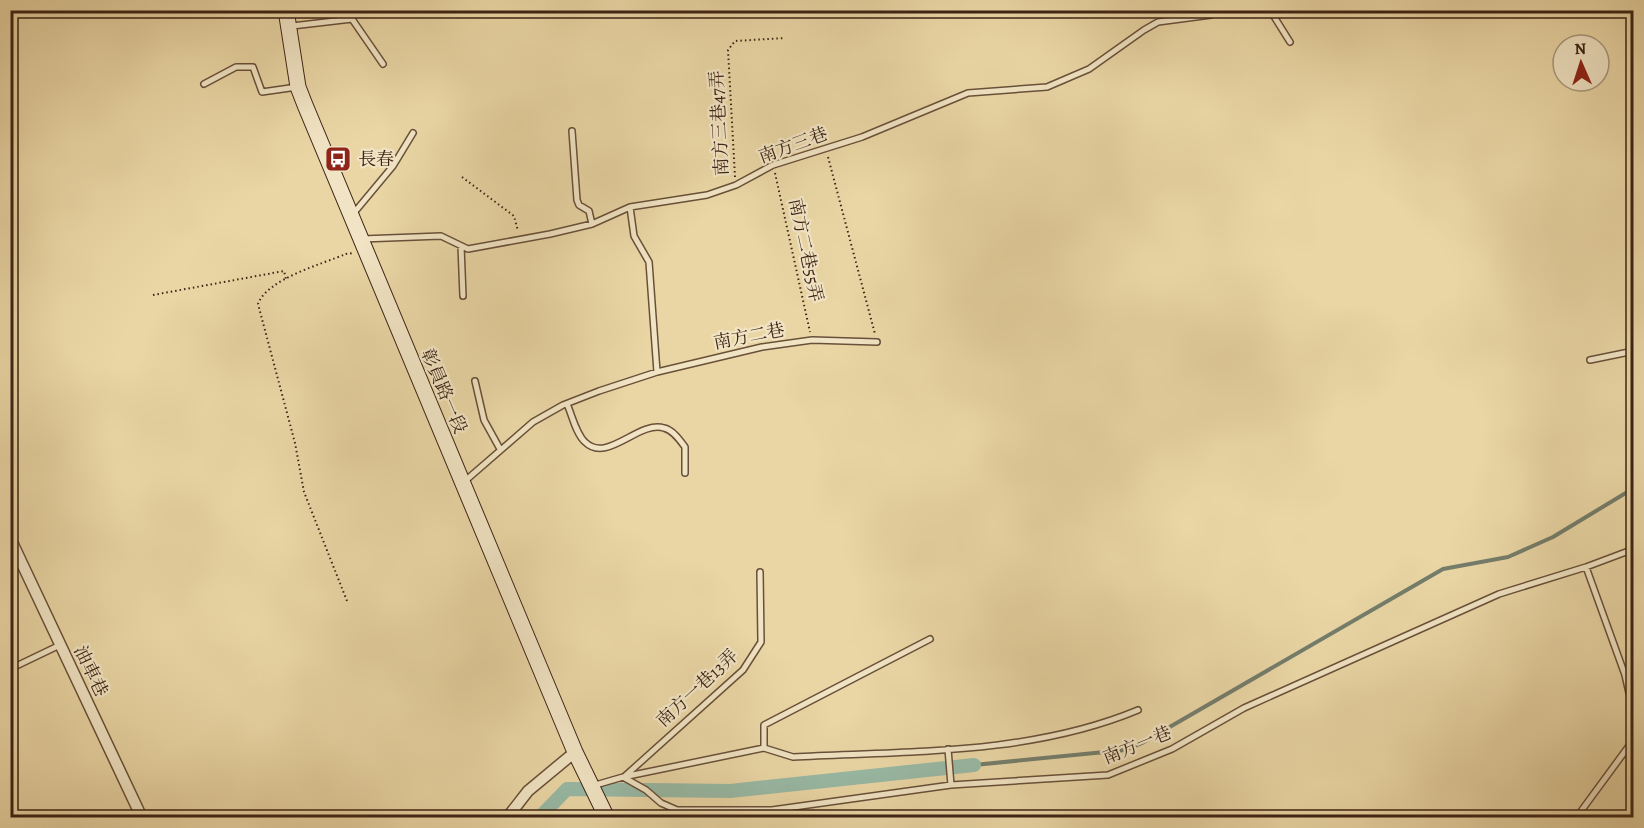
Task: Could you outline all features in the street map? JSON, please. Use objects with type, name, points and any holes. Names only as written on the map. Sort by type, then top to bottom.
[{"type":"main road","name":"彰員路一段","points":[[286,10],[298,87],[350,217],[575,752],[605,814]]},
{"type":"street","name":"油車巷","points":[[10,538],[141,818]]},
{"type":"street","points":[[507,818],[528,791],[575,752]]},
{"type":"lane","name":"南方三巷","points":[[363,245],[441,236],[468,249],[592,224],[630,207],[707,195],[735,185],[774,165],[862,137],[968,93],[1047,87],[1089,69],[1158,22],[1212,15],[1220,10]]},
{"type":"lane","points":[[1270,10],[1290,42]]},
{"type":"lane","points":[[289,27],[352,19],[383,64]]},
{"type":"lane","points":[[204,84],[236,67],[253,67],[262,92],[298,87]]},
{"type":"lane","points":[[572,131],[577,200],[579,205],[590,211],[592,224]]},
{"type":"lane","points":[[350,217],[393,166],[413,133]]},
{"type":"lane","points":[[630,207],[634,236],[649,262],[657,372]]},
{"type":"lane","points":[[461,246],[463,296]]},
{"type":"lane","name":"南方二巷","points":[[462,484],[533,422],[567,404],[657,372],[762,347],[812,340],[877,342]]},
{"type":"lane","points":[[1590,360],[1634,351]]},
{"type":"lane","points":[[475,381],[484,420],[500,449]]},
{"type":"lane","points":[[567,404],[585,442],[595,448],[607,448],[636,433],[654,428],[665,428],[675,435],[685,447],[685,473]]},
{"type":"lane","name":"南方一巷","points":[[623,777],[646,790],[661,803],[677,810],[772,810],[951,785],[1108,775],[1172,749],[1244,708],[1499,594],[1586,567],[1634,549]]},
{"type":"lane","points":[[1586,567],[1625,675],[1634,715]]},
{"type":"lane","name":"南方一巷13弄","points":[[623,777],[743,670],[761,642],[760,572]]},
{"type":"lane","points":[[764,748],[764,725],[930,639]]},
{"type":"lane","points":[[10,669],[60,645]]},
{"type":"lane","name":"南方一巷","points":[[590,782],[764,748],[793,757],[1005,745],[1074,732],[1138,710]]},
{"type":"lane","points":[[1576,818],[1634,740]]},
{"type":"lane","points":[[948,749],[951,785]]},
{"type":"path","name":"南方三巷47弄","points":[[735,185],[728,50],[735,41],[785,38]]},
{"type":"path","points":[[826,148],[877,342]]},
{"type":"path","name":"南方二巷55弄","points":[[774,165],[812,340]]},
{"type":"path","points":[[462,177],[514,216],[520,239]]},
{"type":"path","points":[[347,601],[304,492],[295,443],[258,304],[261,296],[271,287],[363,245]]},
{"type":"path","points":[[153,295],[284,271],[286,279]]},
{"type":"waterway","points":[[974,765],[1125,750],[1142,743],[1443,569],[1508,557],[1553,537],[1634,488]]},
{"type":"waterway","points":[[539,818],[567,789],[730,791],[974,765]]},
{"type":"place","name":"長春","points":[[338,159]]}]
